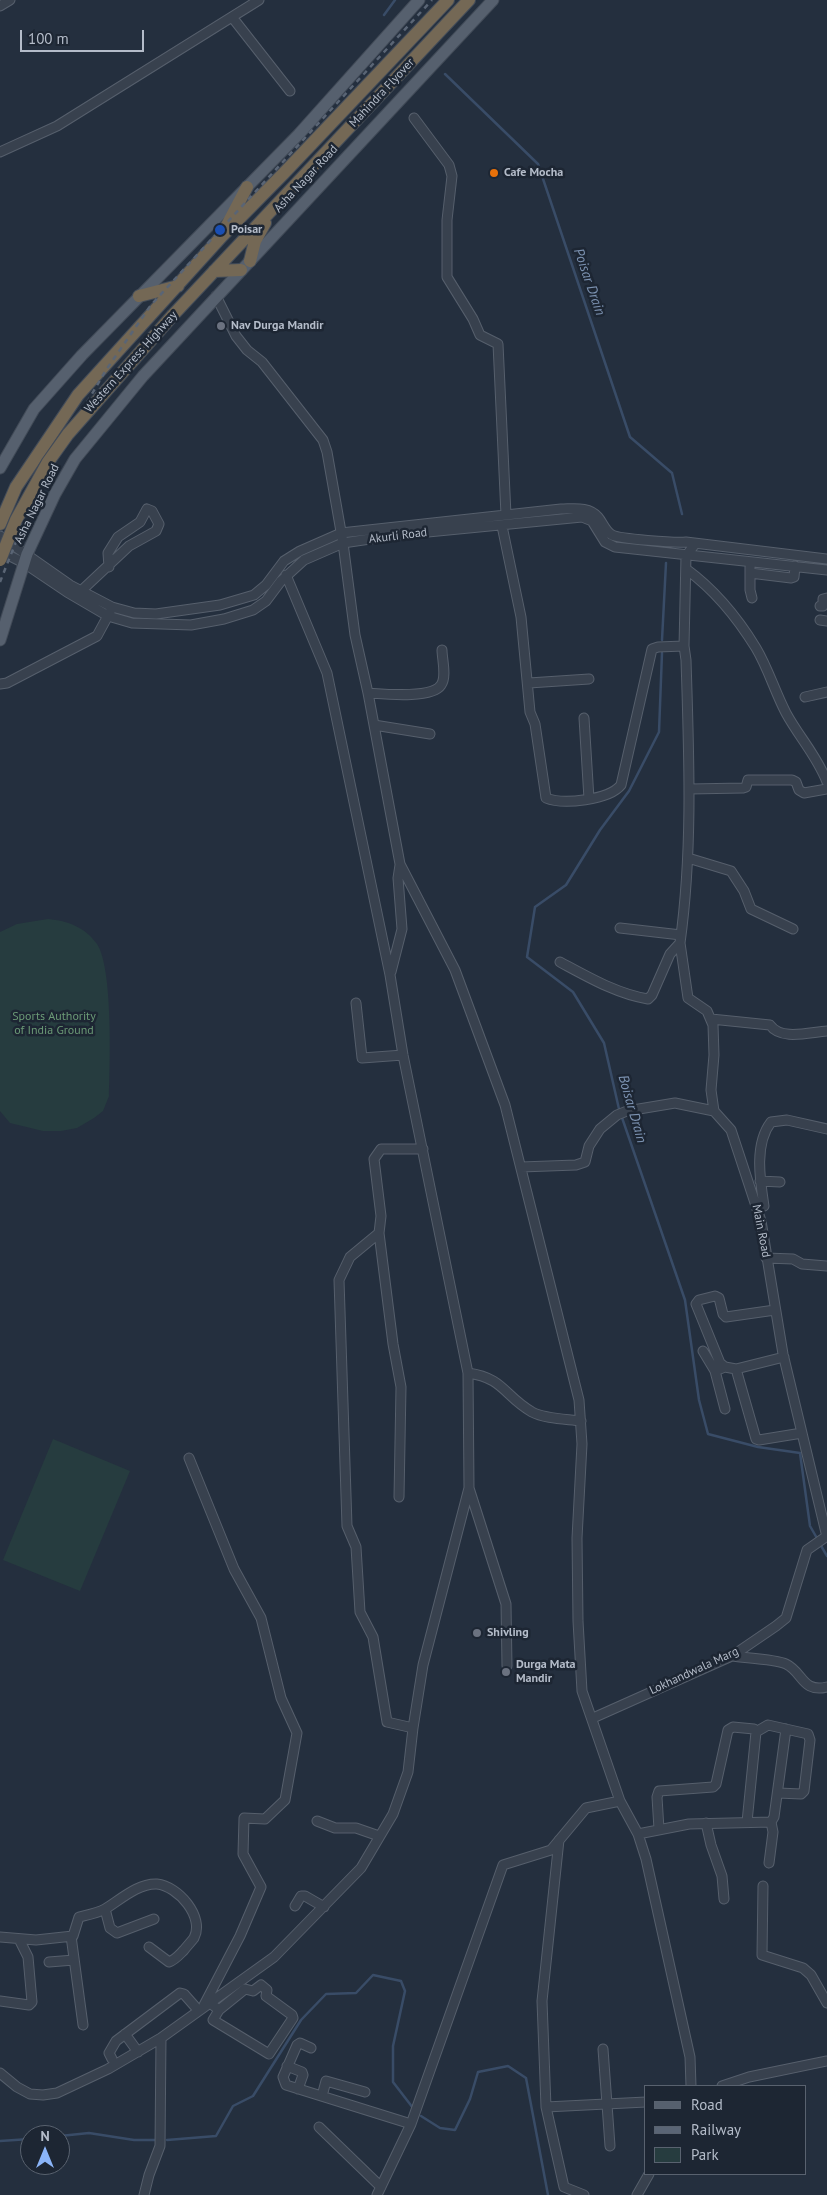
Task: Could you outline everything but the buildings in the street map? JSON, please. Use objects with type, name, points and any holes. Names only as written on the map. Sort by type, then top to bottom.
[{"type":"highway","name":"Mahindra Flyover","points":[[284,173],[448,0]]},
{"type":"highway","name":"Mahindra Flyover","points":[[294,186],[469,0]]},
{"type":"highway","name":"Western Express Highway","points":[[0,524],[16,487],[78,395],[222,236],[284,173]]},
{"type":"highway","name":"Western Express Highway","points":[[0,560],[12,528],[34,485],[63,441],[214,271],[294,186]]},
{"type":"highway","points":[[222,236],[229,218],[247,188]]},
{"type":"highway","points":[[250,261],[255,241],[273,208]]},
{"type":"highway","points":[[214,271],[241,270]]},
{"type":"highway","points":[[139,296],[178,286]]},
{"type":"main road","points":[[0,468],[34,409],[82,355],[299,134],[419,0]]},
{"type":"main road","name":"Asha Nagar Road","points":[[0,640],[26,558],[55,494],[75,459],[143,376],[493,0]]},
{"type":"street","points":[[0,6],[10,0]]},
{"type":"street","points":[[0,152],[57,126],[259,0]]},
{"type":"street","points":[[232,17],[290,91]]},
{"type":"street","points":[[414,118],[449,165],[452,176],[447,220],[447,278],[480,336],[498,344],[506,515]]},
{"type":"street","points":[[216,296],[247,350],[262,362],[323,440],[330,466],[343,543],[355,635],[368,693],[400,864],[455,970],[505,1105],[578,1400],[581,1421],[582,1444],[577,1538],[578,1621],[582,1691],[620,1801],[638,1834],[646,1859],[690,2058],[691,2085]]},
{"type":"street","name":"Akurli Road","points":[[0,551],[26,558],[112,607],[134,613],[156,614],[220,605],[254,595],[266,584],[284,561],[341,533],[582,508],[597,516],[611,534],[619,538],[654,540],[668,543],[691,543],[827,559]]},
{"type":"street","points":[[81,591],[109,567],[129,546],[156,531],[159,524],[152,511],[147,509],[144,511],[140,522],[118,537],[108,553],[109,567]]},
{"type":"street","name":"Akurli Road","points":[[0,536],[67,592],[108,616],[132,623],[156,624],[191,625],[224,619],[253,610],[266,601],[286,575],[304,560],[343,543],[397,535],[502,526],[562,518],[582,518],[592,522],[605,542],[615,547],[827,570]]},
{"type":"street","points":[[502,526],[522,617],[530,712],[535,724],[546,798],[555,802],[589,799],[616,792],[622,785],[652,649],[658,646],[684,646]]},
{"type":"street","points":[[521,1167],[585,1162],[589,1146],[600,1129],[620,1114],[675,1104],[714,1111],[711,1090],[714,1055],[713,1025],[707,1011],[688,998],[680,939],[688,858],[690,789],[684,646],[686,569],[683,555],[691,543],[692,534]]},
{"type":"street","points":[[746,550],[752,598]]},
{"type":"street","points":[[750,573],[791,578],[794,577],[794,566]]},
{"type":"street","points":[[686,569],[705,583],[726,605],[751,641],[787,714],[823,762],[827,782]]},
{"type":"street","points":[[0,2073],[30,2094],[58,2093],[108,2070],[161,2038],[210,2003],[236,1990],[245,1989],[253,1991],[261,1985],[267,1990],[266,1996],[292,2015],[293,2018],[269,2054],[213,2020],[236,1990],[274,1957],[361,1868],[392,1814],[408,1772],[423,1665],[469,1488],[468,1373],[403,1055],[390,975],[327,673],[286,575]]},
{"type":"street","points":[[820,606],[823,606],[823,599],[827,598]]},
{"type":"street","points":[[0,684],[7,683],[97,636],[112,607]]},
{"type":"street","points":[[368,693],[405,695],[441,687],[444,680],[442,650]]},
{"type":"street","points":[[529,683],[589,679]]},
{"type":"street","points":[[805,697],[827,692]]},
{"type":"street","points":[[584,718],[589,799]]},
{"type":"street","points":[[374,725],[430,734]]},
{"type":"street","points":[[690,789],[743,788],[746,787],[748,780],[792,780],[796,782],[799,790],[804,793],[827,789]]},
{"type":"street","points":[[688,858],[731,871],[744,891],[751,909],[793,929]]},
{"type":"street","points":[[390,975],[402,929],[398,878],[400,864]]},
{"type":"street","points":[[620,928],[680,939]]},
{"type":"street","points":[[560,962],[592,980],[624,993],[648,999],[652,995],[670,954],[680,939]]},
{"type":"street","points":[[356,1003],[362,1058],[403,1055]]},
{"type":"street","points":[[711,1019],[770,1025],[774,1032],[782,1034],[827,1031]]},
{"type":"street","name":"Main Road","points":[[714,1111],[731,1130],[761,1221],[784,1357],[826,1537]]},
{"type":"street","points":[[764,1206],[760,1181],[764,1131],[771,1122],[787,1120],[827,1129]]},
{"type":"street","points":[[399,1497],[402,1387],[393,1344],[379,1233],[381,1216],[374,1159],[381,1149],[423,1149]]},
{"type":"street","points":[[760,1181],[780,1182]]},
{"type":"street","points":[[379,1233],[350,1257],[338,1280],[347,1526],[356,1547],[360,1612],[373,1636],[387,1722],[413,1728]]},
{"type":"street","points":[[766,1258],[793,1259],[802,1264],[827,1266]]},
{"type":"street","points":[[776,1310],[726,1317],[722,1314],[719,1298],[715,1296],[699,1300],[696,1304],[720,1363],[726,1367],[736,1369],[784,1357]]},
{"type":"street","points":[[703,1351],[715,1371],[725,1408]]},
{"type":"street","points":[[715,1371],[726,1367]]},
{"type":"street","points":[[736,1369],[756,1438],[759,1440],[802,1432]]},
{"type":"street","points":[[468,1373],[485,1375],[498,1382],[512,1398],[534,1413],[581,1421]]},
{"type":"street","points":[[189,1458],[234,1569],[261,1618],[281,1698],[297,1734],[285,1800],[265,1818],[244,1818],[243,1854],[261,1887],[240,1936],[200,2010]]},
{"type":"street","points":[[469,1488],[506,1604],[507,1666]]},
{"type":"street","name":"Lokhandwala Marg","points":[[592,1718],[732,1656],[786,1618],[807,1550],[826,1537]]},
{"type":"street","points":[[732,1656],[786,1664],[814,1689],[827,1687]]},
{"type":"street","points":[[756,1732],[768,1725],[808,1734],[810,1740],[804,1791],[801,1794],[778,1793]]},
{"type":"street","points":[[659,1829],[657,1797],[659,1791],[713,1787],[716,1784],[728,1730],[733,1727],[754,1729],[756,1732]]},
{"type":"street","points":[[770,1822],[774,1817],[786,1729]]},
{"type":"street","points":[[747,1822],[756,1732]]},
{"type":"street","points":[[319,2127],[379,2191],[410,2124],[503,1865],[551,1850],[586,1808],[620,1801]]},
{"type":"street","points":[[317,1821],[335,1828],[356,1828],[379,1836]]},
{"type":"street","points":[[638,1834],[688,1824],[770,1822]]},
{"type":"street","points":[[769,1863],[773,1832],[770,1822]]},
{"type":"street","points":[[706,1824],[722,1876],[724,1899]]},
{"type":"street","points":[[560,1840],[542,2001],[546,2107],[564,2187],[584,2195]]},
{"type":"street","points":[[0,1937],[36,1940],[73,1936],[79,1917],[105,1910],[141,1887],[157,1884],[185,1898],[196,1932],[194,1938],[174,1960],[169,1962],[148,1947]]},
{"type":"street","points":[[763,1886],[762,1956],[803,1968],[811,1975],[827,2003]]},
{"type":"street","points":[[295,1906],[301,1896],[305,1896],[324,1907]]},
{"type":"street","points":[[105,1910],[110,1928],[117,1933],[154,1919]]},
{"type":"street","points":[[70,1936],[83,2025]]},
{"type":"street","points":[[0,2001],[29,2005],[32,2002],[28,1957],[19,1939]]},
{"type":"street","points":[[49,1962],[74,1960]]},
{"type":"street","points":[[112,2059],[109,2053],[116,2041],[180,1993],[184,1994],[200,2010]]},
{"type":"street","points":[[210,2003],[219,2010]]},
{"type":"street","points":[[125,2034],[138,2052]]},
{"type":"street","points":[[144,2195],[148,2175],[160,2146],[161,2038]]},
{"type":"street","points":[[311,2048],[300,2043],[297,2045],[287,2066],[283,2083],[410,2124]]},
{"type":"street","points":[[603,2049],[610,2146]]},
{"type":"street","points":[[725,2085],[749,2077],[827,2061]]},
{"type":"street","points":[[287,2066],[302,2072],[303,2075],[298,2089]]},
{"type":"street","points":[[322,2096],[326,2080],[365,2092]]},
{"type":"street","points":[[546,2107],[644,2102]]},
{"type":"street","points":[[637,2195],[648,2175]]},
{"type":"green space","name":"Sports Authority of India Ground","points":[[48,919],[76,926],[87,933],[97,944],[106,973],[108,994],[110,1040],[109,1096],[103,1111],[94,1118],[77,1128],[61,1131],[43,1131],[10,1123],[0,1111],[0,932],[17,924]]},
{"type":"green space","points":[[53,1439],[130,1471],[80,1591],[3,1560]]},
{"type":"waterway","name":"Boisar Drain","points":[[384,15],[395,0]]},
{"type":"waterway","name":"Poisar Drain","points":[[445,74],[538,164],[630,437],[672,473],[682,514]]},
{"type":"waterway","name":"Boisar Drain","points":[[662,640],[666,563]]},
{"type":"waterway","name":"Boisar Drain","points":[[662,653],[659,732],[629,791],[600,830],[566,885],[535,907],[527,957],[573,992],[604,1043],[619,1109],[685,1300],[699,1400],[708,1434],[758,1447],[800,1453],[810,1526],[818,1540]]},
{"type":"waterway","name":"Boisar Drain","points":[[820,1544],[827,1556]]},
{"type":"waterway","points":[[167,2140],[216,2136],[233,2106],[253,2096],[301,2020],[326,1994],[356,1993],[373,1975],[401,1981],[405,1991],[393,2046],[393,2082],[413,2108]]},
{"type":"waterway","points":[[421,2116],[440,2128],[455,2130],[470,2099],[478,2072],[508,2066],[526,2078],[548,2195]]},
{"type":"waterway","points":[[70,2135],[89,2133],[134,2140],[157,2140]]},
{"type":"waterway","points":[[0,2141],[20,2140]]},
{"type":"railway","points":[[0,582],[29,509],[62,445],[106,370],[151,305],[432,0]]},
{"type":"place","name":"Cafe Mocha","points":[[494,173]]},
{"type":"place","name":"Poisar","points":[[220,230]]},
{"type":"place","name":"Nav Durga Mandir","points":[[221,326]]},
{"type":"place","name":"Shivling","points":[[477,1633]]},
{"type":"place","name":"Durga Mata Mandir","points":[[506,1672]]}]
